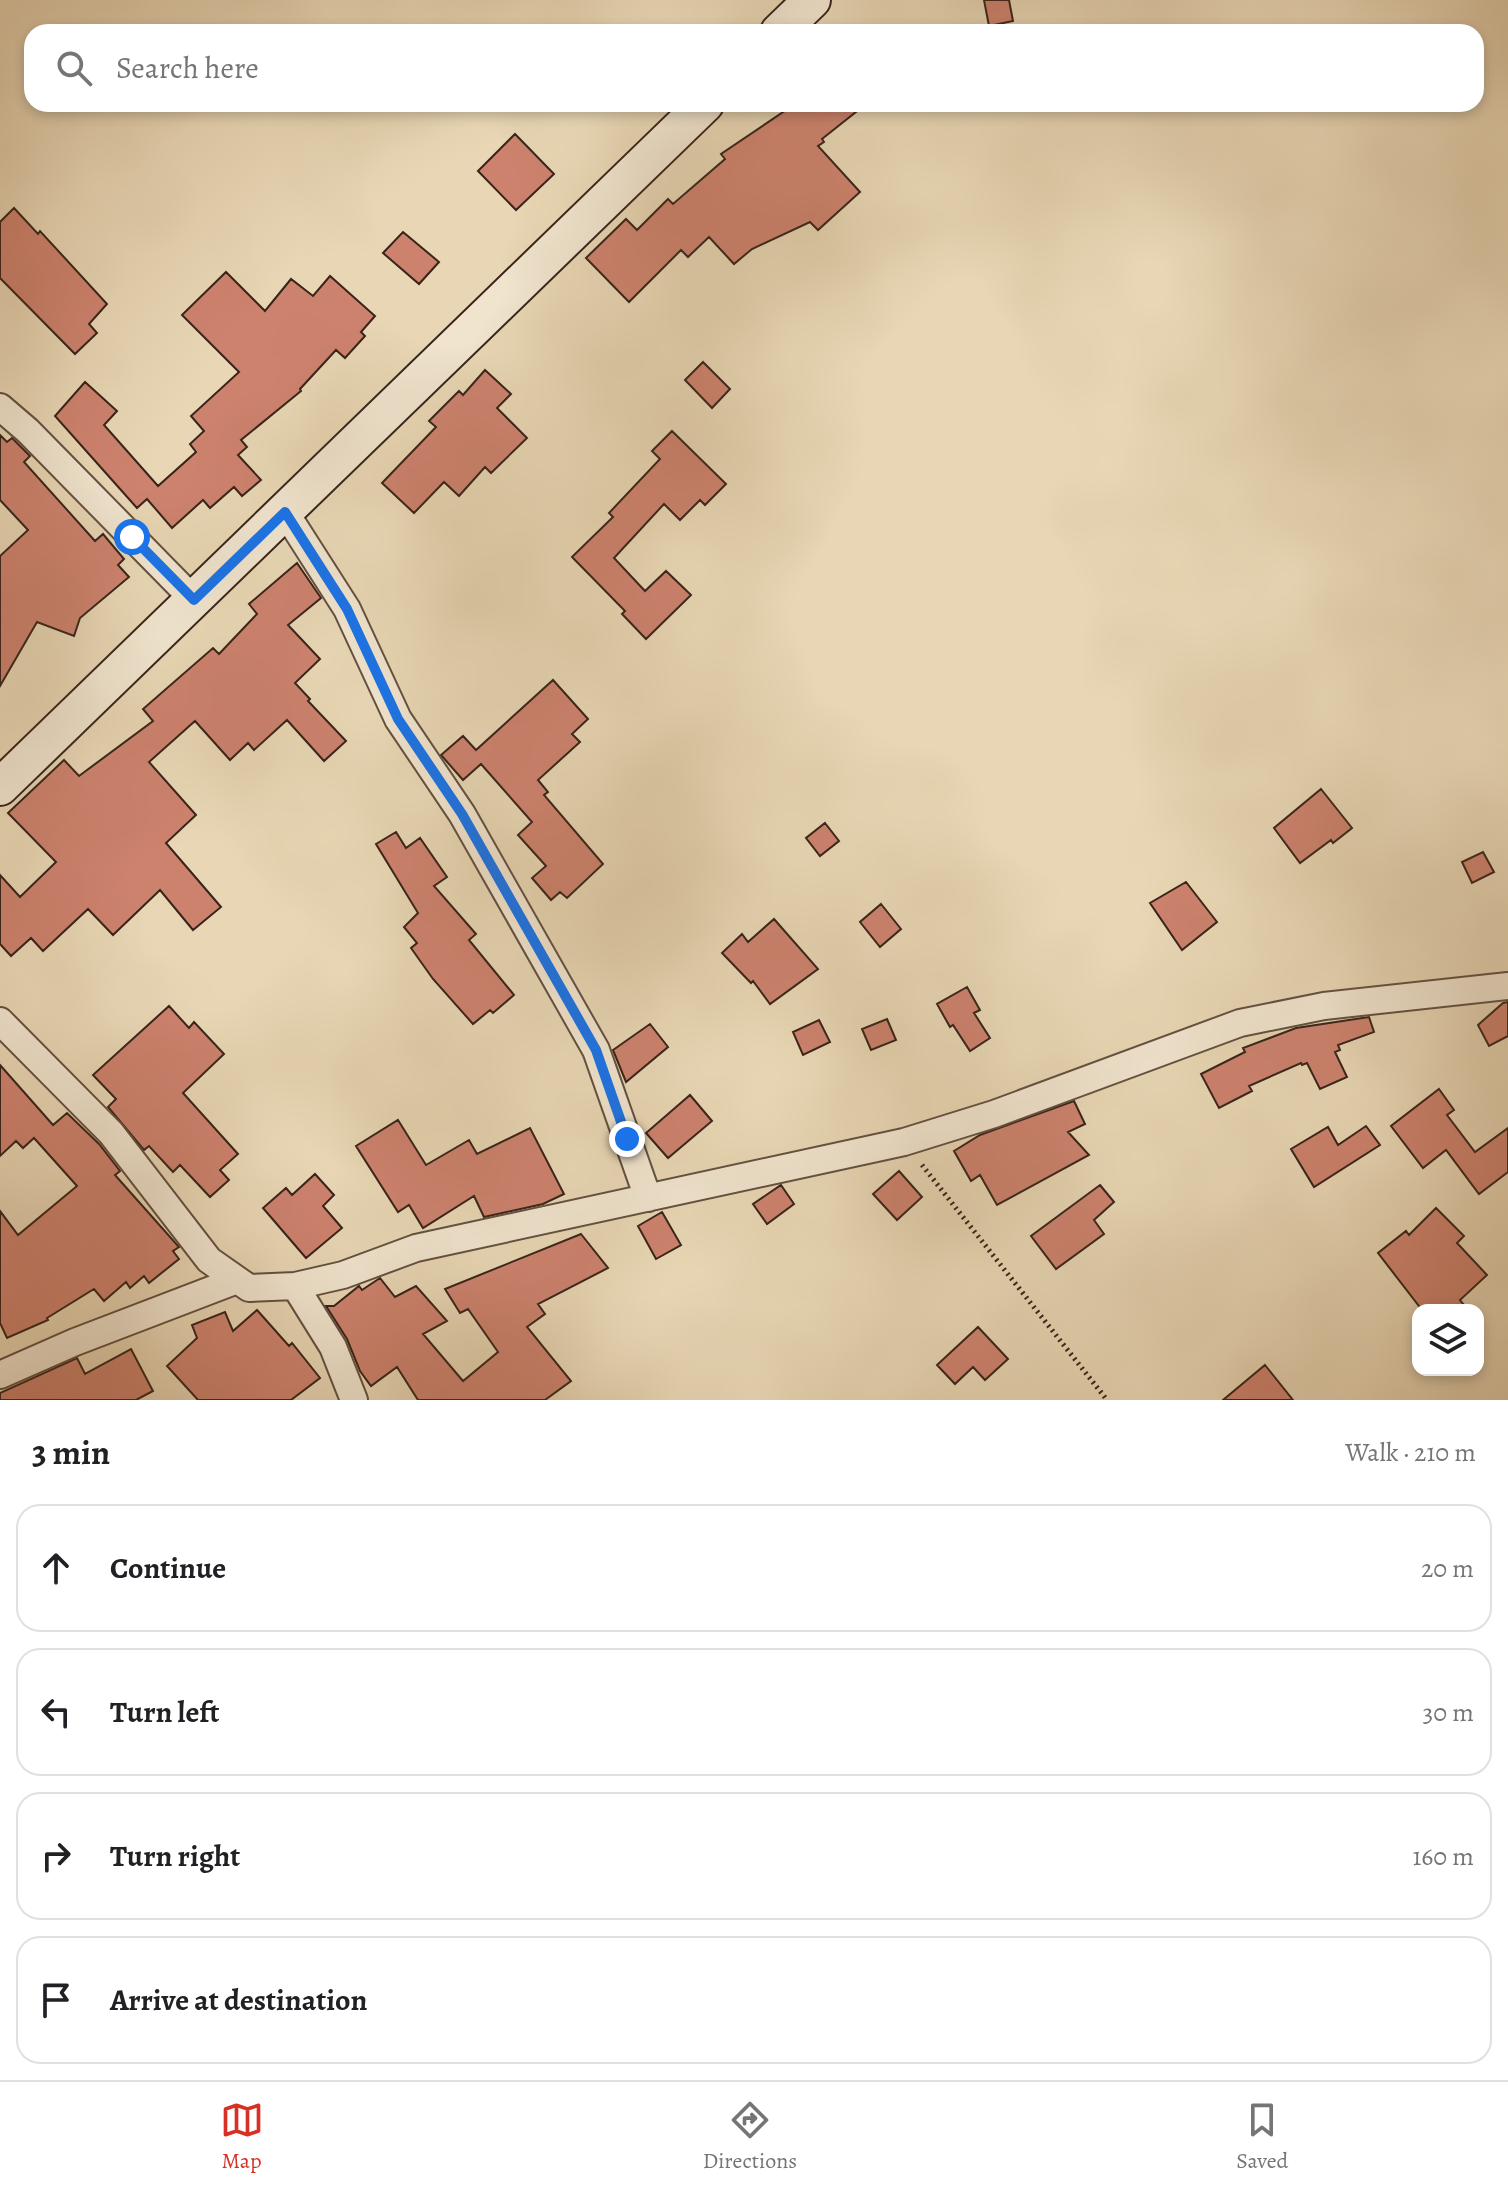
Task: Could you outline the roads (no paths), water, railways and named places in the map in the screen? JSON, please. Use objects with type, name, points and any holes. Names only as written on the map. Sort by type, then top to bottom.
[{"type":"main road","points":[[787,24],[812,0]]},
{"type":"main road","points":[[0,787],[697,112]]},
{"type":"street","points":[[0,407],[28,431],[194,600]]},
{"type":"street","points":[[285,512],[347,609],[398,719],[462,814],[596,1050],[648,1198]]},
{"type":"street","points":[[0,1021],[111,1133],[209,1260],[249,1288],[295,1286],[343,1275],[416,1248],[904,1142],[994,1114],[1240,1023],[1324,1006],[1508,986]]},
{"type":"street","points":[[0,1375],[75,1342],[237,1280]]},
{"type":"street","points":[[295,1286],[333,1347],[345,1395]]}]
